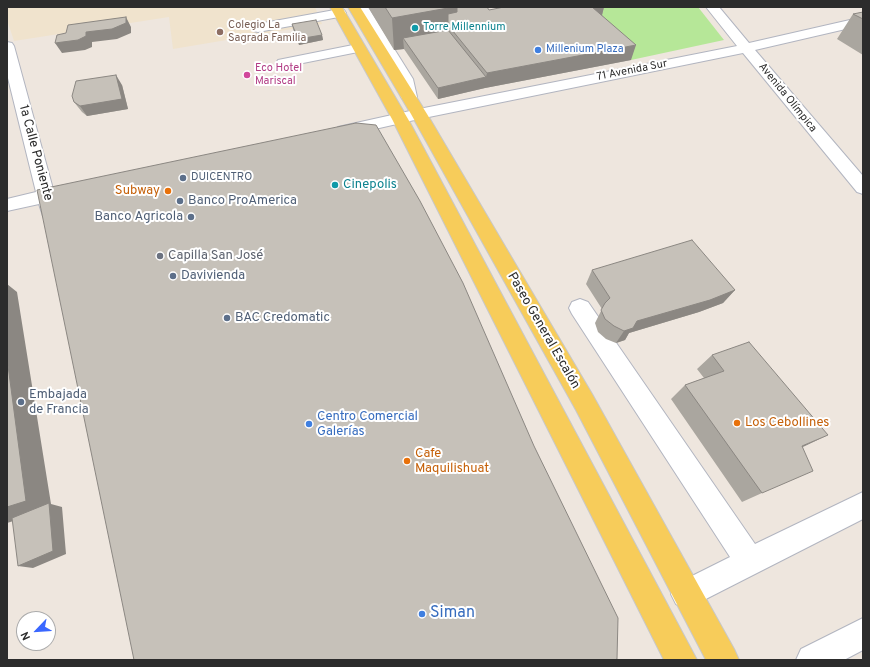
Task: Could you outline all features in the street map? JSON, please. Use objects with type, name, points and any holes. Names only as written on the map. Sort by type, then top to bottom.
[{"type":"main road","name":"Paseo General Escalón","points":[[354,7],[409,110],[680,660]]},
{"type":"main road","name":"Paseo General Escalón","points":[[338,10],[358,48],[409,110],[584,402],[686,594],[723,660]]},
{"type":"street","points":[[362,7],[406,79],[409,110]]},
{"type":"street","name":"Avenida Olímpica","points":[[712,7],[863,188]]},
{"type":"street","points":[[258,28],[338,10]]},
{"type":"street","name":"71 Avenida Sur","points":[[330,134],[409,110],[746,48],[863,21]]},
{"type":"street","name":"1a Calle Poniente","points":[[7,46],[54,228]]},
{"type":"street","points":[[284,63],[358,48]]},
{"type":"street","points":[[7,205],[85,188]]},
{"type":"street","points":[[580,308],[750,562]]},
{"type":"street","points":[[686,594],[863,505]]},
{"type":"street","points":[[812,660],[863,634]]},
{"type":"shaded area","name":"Colegio La Sagrada Familia","points":[[7,7],[315,7],[322,24],[173,49],[169,17],[14,41],[7,20]]},
{"type":"green space","points":[[587,7],[698,7],[724,40],[631,60],[588,21]]},
{"type":"building","points":[[385,7],[448,7],[448,8],[392,18]]},
{"type":"building","name":"Millenium Plaza","points":[[457,7],[487,7],[489,10],[504,7],[592,7],[636,45],[487,73],[448,25],[448,14],[457,12]]},
{"type":"building","points":[[863,12],[863,19],[853,14]]},
{"type":"building","points":[[126,17],[126,23],[112,29],[86,32],[86,36],[78,40],[55,43],[57,35],[66,33],[68,25]]},
{"type":"building","points":[[316,20],[322,35],[298,39],[292,24]]},
{"type":"building","points":[[448,30],[486,77],[438,88],[403,38]]},
{"type":"building","points":[[116,75],[122,99],[80,106],[74,102],[72,96],[76,81]]},
{"type":"building","name":"Centro Comercial Galerías","points":[[356,123],[376,125],[420,201],[463,283],[534,446],[618,618],[617,659],[615,660],[134,660],[37,190]]},
{"type":"building","points":[[692,240],[735,290],[710,300],[637,321],[633,328],[624,331],[605,319],[601,310],[610,298],[592,270]]},
{"type":"building","name":"Los Cebollines","points":[[749,342],[828,435],[802,446],[813,471],[762,493],[685,385],[724,371],[712,355]]},
{"type":"building","points":[[7,358],[26,501],[7,507]]},
{"type":"building","points":[[49,503],[53,551],[18,566],[12,518]]},
{"type":"place","name":"Torre Millennium","points":[[415,28]]},
{"type":"place","name":"Colegio La Sagrada Familia","points":[[220,32]]},
{"type":"place","name":"Millenium Plaza","points":[[538,50]]},
{"type":"place","name":"Eco Hotel Mariscal","points":[[247,75]]},
{"type":"place","name":"DUICENTRO","points":[[183,178]]},
{"type":"place","name":"Cinepolis","points":[[335,185]]},
{"type":"place","name":"Subway","points":[[168,191]]},
{"type":"place","name":"Banco ProAmerica","points":[[180,201]]},
{"type":"place","name":"Banco Agricola","points":[[191,217]]},
{"type":"place","name":"Capilla San José","points":[[160,256]]},
{"type":"place","name":"Davivienda","points":[[173,276]]},
{"type":"place","name":"BAC Credomatic","points":[[227,318]]},
{"type":"place","name":"Embajada de Francia","points":[[21,402]]},
{"type":"place","name":"Los Cebollines","points":[[737,423]]},
{"type":"place","name":"Centro Comercial Galerías","points":[[309,424]]},
{"type":"place","name":"Cafe Maquilishuat","points":[[407,461]]},
{"type":"place","name":"Siman","points":[[422,614]]}]
